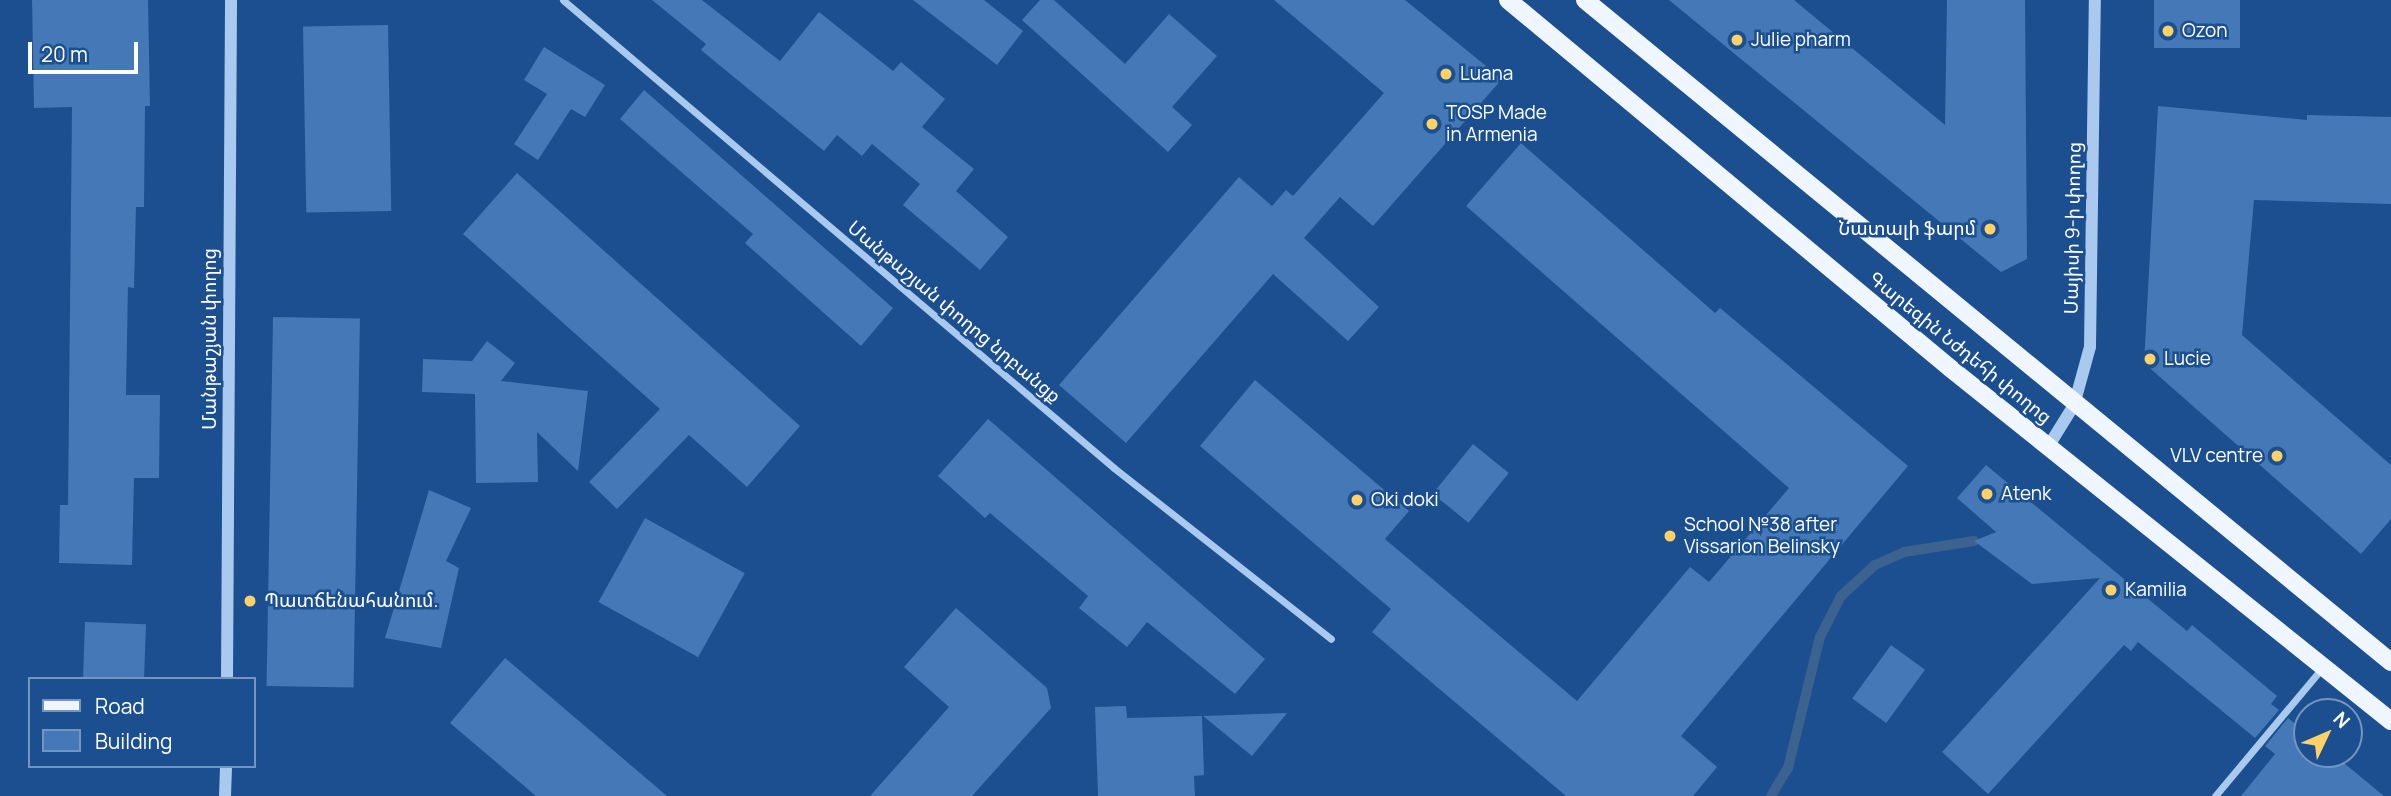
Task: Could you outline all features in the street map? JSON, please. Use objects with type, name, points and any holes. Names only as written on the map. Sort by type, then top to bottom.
[{"type":"main road","name":"Գարեգին Նժդեհի փողոց","points":[[1508,0],[2048,447],[2391,721]]},
{"type":"main road","name":"Գարեգին Նժդեհի փողոց","points":[[1585,0],[2074,405],[2391,662]]},
{"type":"street","name":"Մանթաշյան փողոց","points":[[227,677],[231,0]]},
{"type":"street","name":"Մանթաշյան փողոց նրբանցք","points":[[563,0],[1114,468],[1331,639]]},
{"type":"street","name":"Մայիսի 9-ի փողոց","points":[[2048,447],[2074,405],[2091,347],[2095,0]]},
{"type":"street","points":[[2215,796],[2324,666]]},
{"type":"street","points":[[225,796],[226,768]]},
{"type":"building","points":[[32,0],[148,0],[150,106],[145,106],[144,207],[136,207],[134,288],[128,287],[126,395],[160,395],[159,478],[134,478],[132,565],[59,563],[60,505],[68,505],[72,107],[34,108]]},
{"type":"building","points":[[652,0],[702,0],[780,61],[819,12],[893,71],[901,62],[945,99],[922,127],[974,169],[956,191],[1008,237],[980,270],[903,205],[920,184],[872,144],[862,156],[837,135],[824,151],[701,50],[706,44]]},
{"type":"building","points":[[913,0],[984,0],[1023,31],[997,65]]},
{"type":"building","points":[[1040,0],[1054,0],[1125,64],[1169,14],[1217,56],[1172,107],[1192,125],[1168,152],[1022,20]]},
{"type":"building","points":[[1274,0],[1405,0],[1502,79],[1373,226],[1340,197],[1304,238],[1379,307],[1348,341],[1273,274],[1126,443],[1059,385],[1239,177],[1272,206],[1286,190],[1293,196],[1384,93]]},
{"type":"building","points":[[1669,0],[1794,0],[1945,125],[1947,0],[2025,0],[2027,259],[2001,272]]},
{"type":"building","points":[[2154,0],[2240,0],[2240,48],[2154,48]]},
{"type":"building","points":[[388,25],[391,211],[306,212],[303,26]]},
{"type":"building","points":[[544,47],[605,85],[585,117],[571,109],[538,160],[514,144],[547,94],[524,80]]},
{"type":"building","points":[[644,90],[893,308],[861,346],[745,243],[753,234],[620,119]]},
{"type":"building","points":[[2158,106],[2307,120],[2307,115],[2391,117],[2391,204],[2254,200],[2242,335],[2391,465],[2391,519],[2361,554],[2144,363]]},
{"type":"building","points":[[1521,143],[1715,313],[1720,308],[1908,466],[1681,736],[1717,767],[1693,796],[1566,796],[1372,632],[1391,609],[1200,446],[1255,380],[1409,511],[1385,539],[1577,701],[1690,567],[1709,582],[1789,488],[1466,206]]},
{"type":"building","points":[[517,173],[800,426],[747,487],[689,435],[617,509],[589,482],[660,409],[463,234]]},
{"type":"building","points":[[273,317],[360,319],[354,687],[267,686]]},
{"type":"building","points":[[487,341],[515,363],[501,381],[588,391],[578,471],[537,432],[538,482],[476,483],[475,394],[422,392],[423,359],[472,361]]},
{"type":"building","points":[[988,419],[1265,659],[1235,694],[1147,622],[1127,647],[1079,608],[1088,596],[990,513],[985,518],[938,476]]},
{"type":"building","points":[[1473,444],[1509,473],[1468,523],[1433,494]]},
{"type":"building","points":[[1986,465],[2187,631],[2192,625],[2277,696],[2271,704],[2279,710],[2255,738],[2138,642],[2131,651],[2124,645],[1988,794],[1942,752],[2100,578],[2032,584],[1974,541],[1996,532],[1957,498]]},
{"type":"building","points":[[429,490],[471,508],[446,561],[459,568],[441,648],[385,638]]},
{"type":"building","points":[[645,518],[745,573],[698,657],[598,602]]},
{"type":"building","points":[[956,608],[1047,688],[1051,708],[972,796],[870,796],[949,707],[904,667]]},
{"type":"building","points":[[85,622],[146,624],[144,677],[83,677]]},
{"type":"building","points":[[1891,645],[1925,670],[1886,723],[1852,698]]},
{"type":"building","points":[[505,658],[667,796],[536,796],[450,723]]},
{"type":"building","points":[[1126,706],[1127,718],[1202,716],[1204,775],[1194,776],[1195,796],[1098,796],[1095,707]]},
{"type":"building","points":[[1287,713],[1252,756],[1203,716]]},
{"type":"building","points":[[2288,718],[2293,722],[2293,768],[2350,768],[2384,796],[2241,796],[2275,754],[2265,746]]},
{"type":"waterway","points":[[1771,796],[1788,768],[1820,637],[1841,596],[1875,565],[1904,552],[1974,541]]},
{"type":"place","name":"Ozon","points":[[2168,31]]},
{"type":"place","name":"Julie pharm","points":[[1737,40]]},
{"type":"place","name":"Luana","points":[[1446,74]]},
{"type":"place","name":"TOSP Made in Armenia","points":[[1432,124]]},
{"type":"place","name":"Նատալի ֆարմ","points":[[1990,229]]},
{"type":"place","name":"Lucie","points":[[2150,359]]},
{"type":"place","name":"VLV centre","points":[[2277,456]]},
{"type":"place","name":"Atenk","points":[[1987,494]]},
{"type":"place","name":"Oki doki","points":[[1357,500]]},
{"type":"place","name":"School №38 after Vissarion Belinsky","points":[[1670,536]]},
{"type":"place","name":"Kamilia","points":[[2111,590]]},
{"type":"place","name":"Պատճենահանում.","points":[[250,601]]}]
